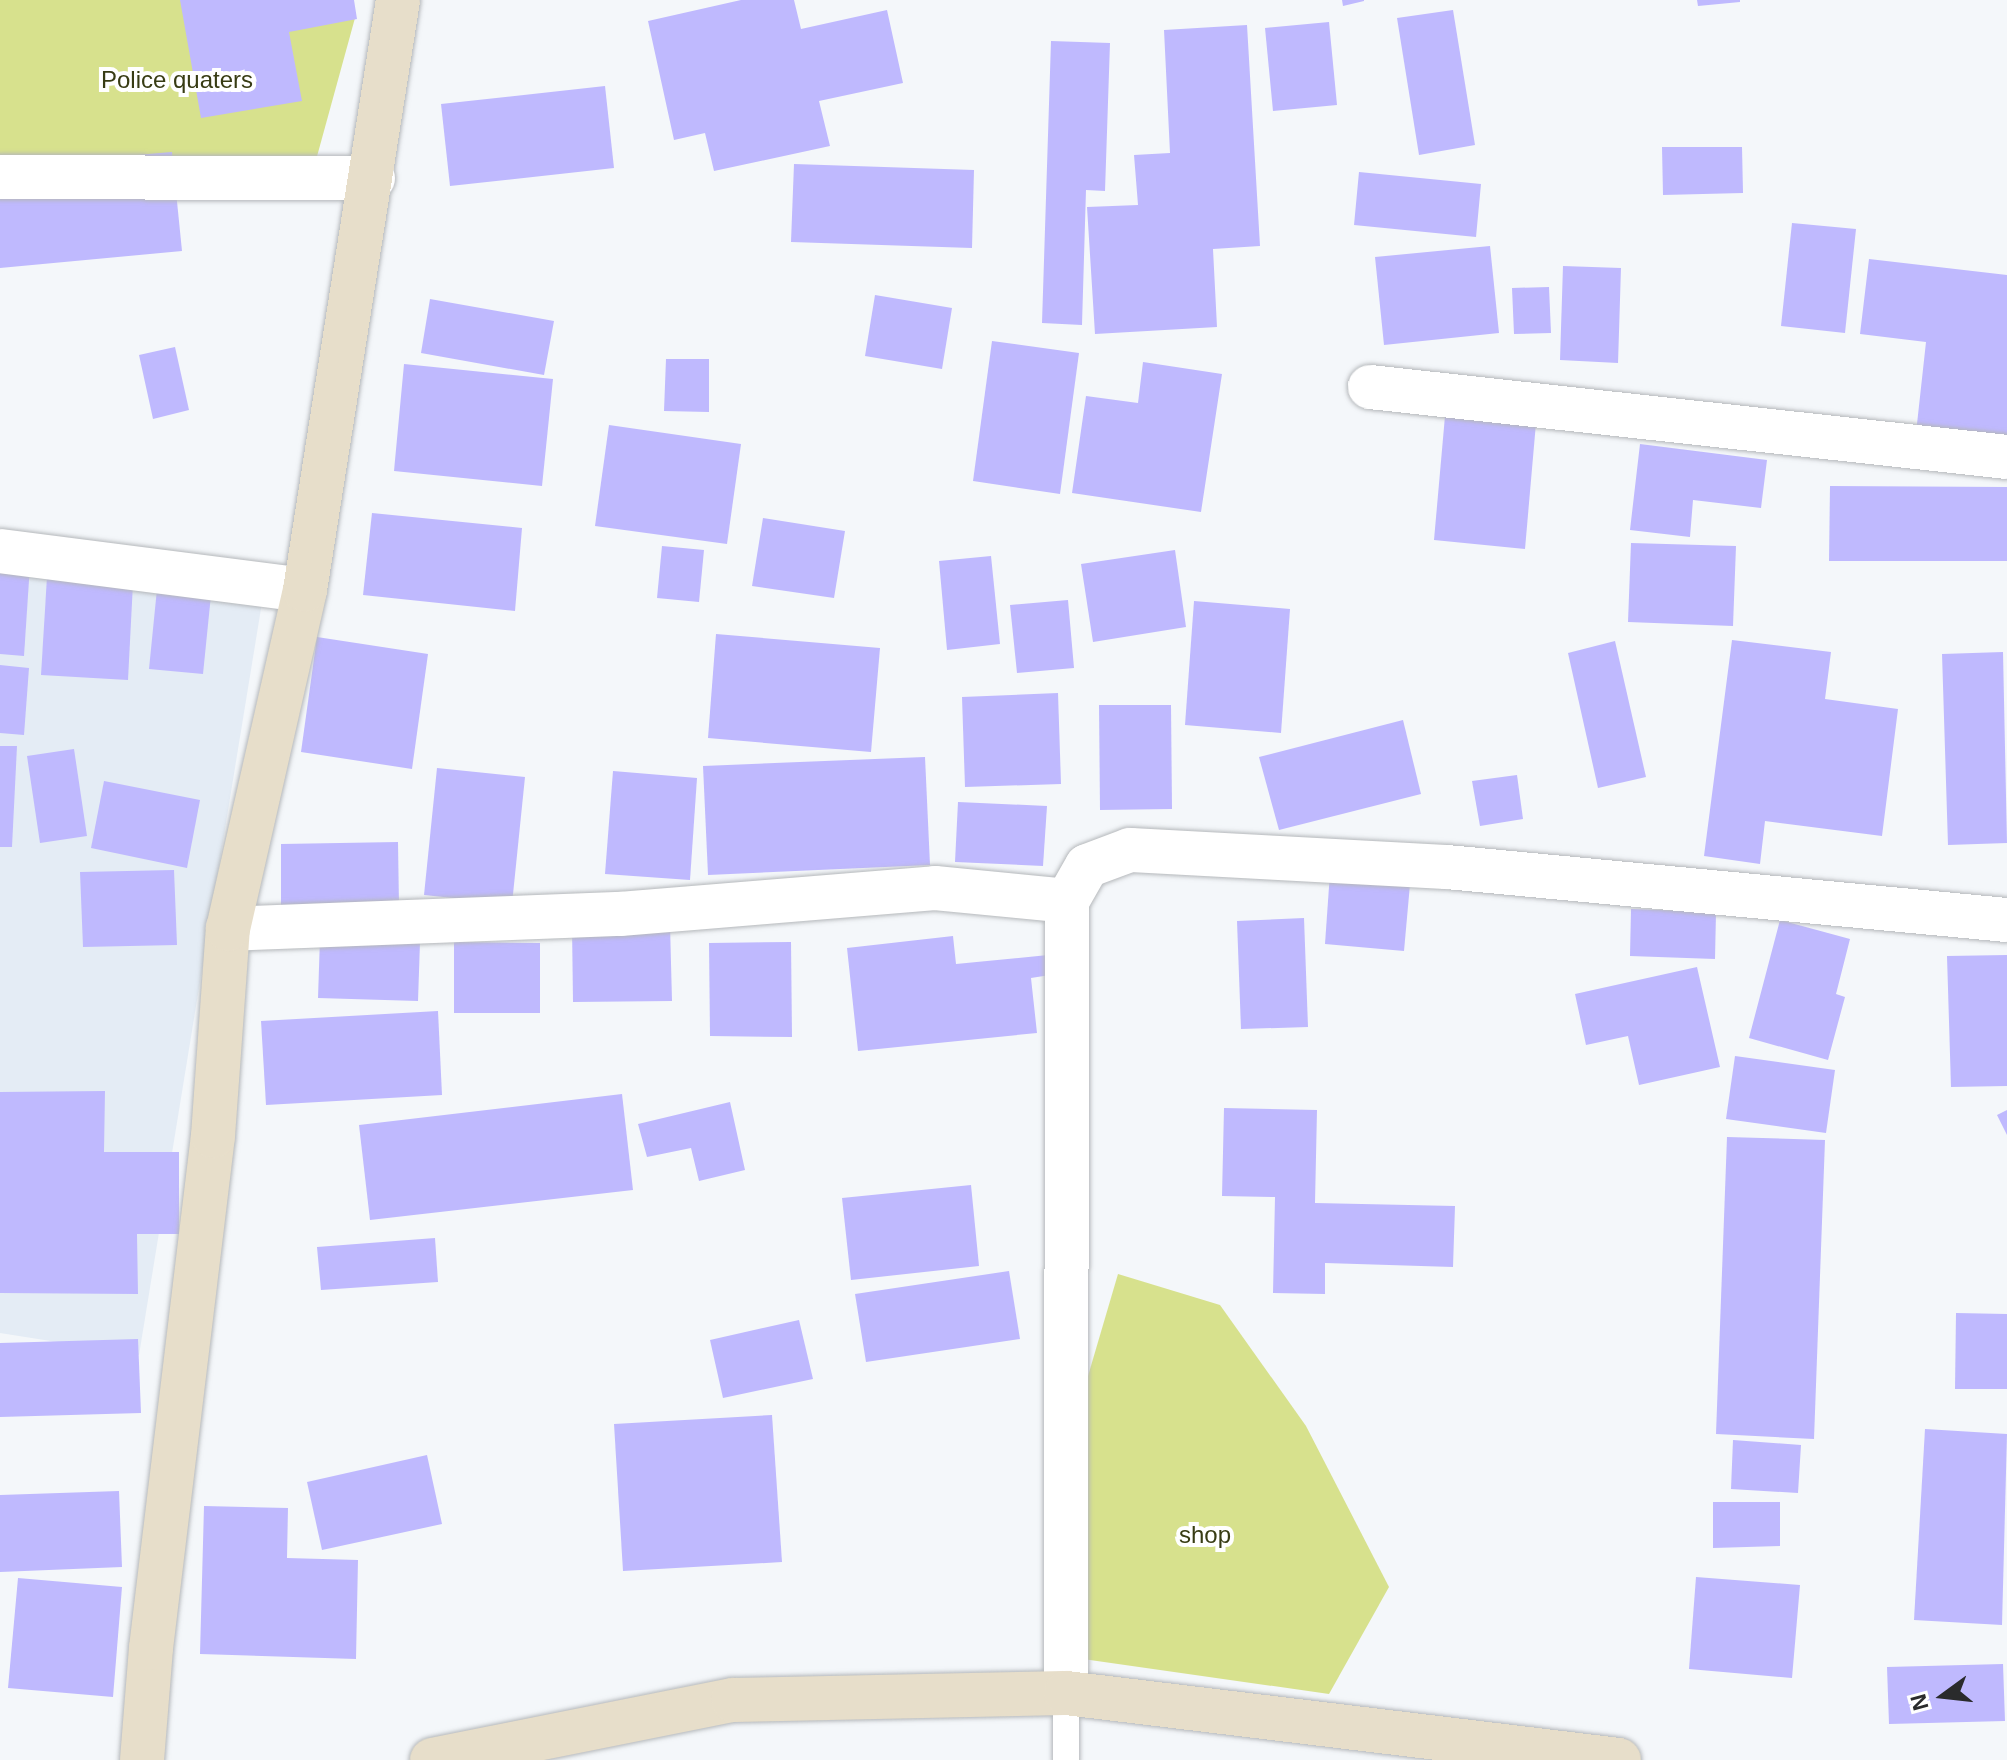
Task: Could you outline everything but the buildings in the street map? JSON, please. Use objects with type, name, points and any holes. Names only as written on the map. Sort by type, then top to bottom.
[{"type":"street","points":[[142,1760],[151,1648],[213,1136],[228,929],[305,590],[373,178],[398,0]]},
{"type":"street","points":[[0,177],[373,178]]},
{"type":"street","points":[[1370,387],[2007,457]]},
{"type":"street","points":[[0,551],[305,590]]},
{"type":"street","points":[[1066,1693],[1067,901],[1087,866],[1130,850],[1447,867],[2007,920]]},
{"type":"street","points":[[228,929],[620,914],[935,888],[1067,901]]},
{"type":"street","points":[[432,1760],[733,1700],[1066,1693],[1619,1760]]},
{"type":"lane","points":[[1066,1693],[1066,1760]]},
{"type":"shaded area","points":[[0,529],[266,578],[139,1355],[0,1333]]},
{"type":"green space","name":"Police quaters","points":[[0,0],[349,0],[355,18],[316,160],[0,160]]},
{"type":"green space","name":"shop","points":[[1118,1274],[1220,1305],[1306,1426],[1389,1587],[1329,1694],[1062,1656],[1068,1444]]}]
